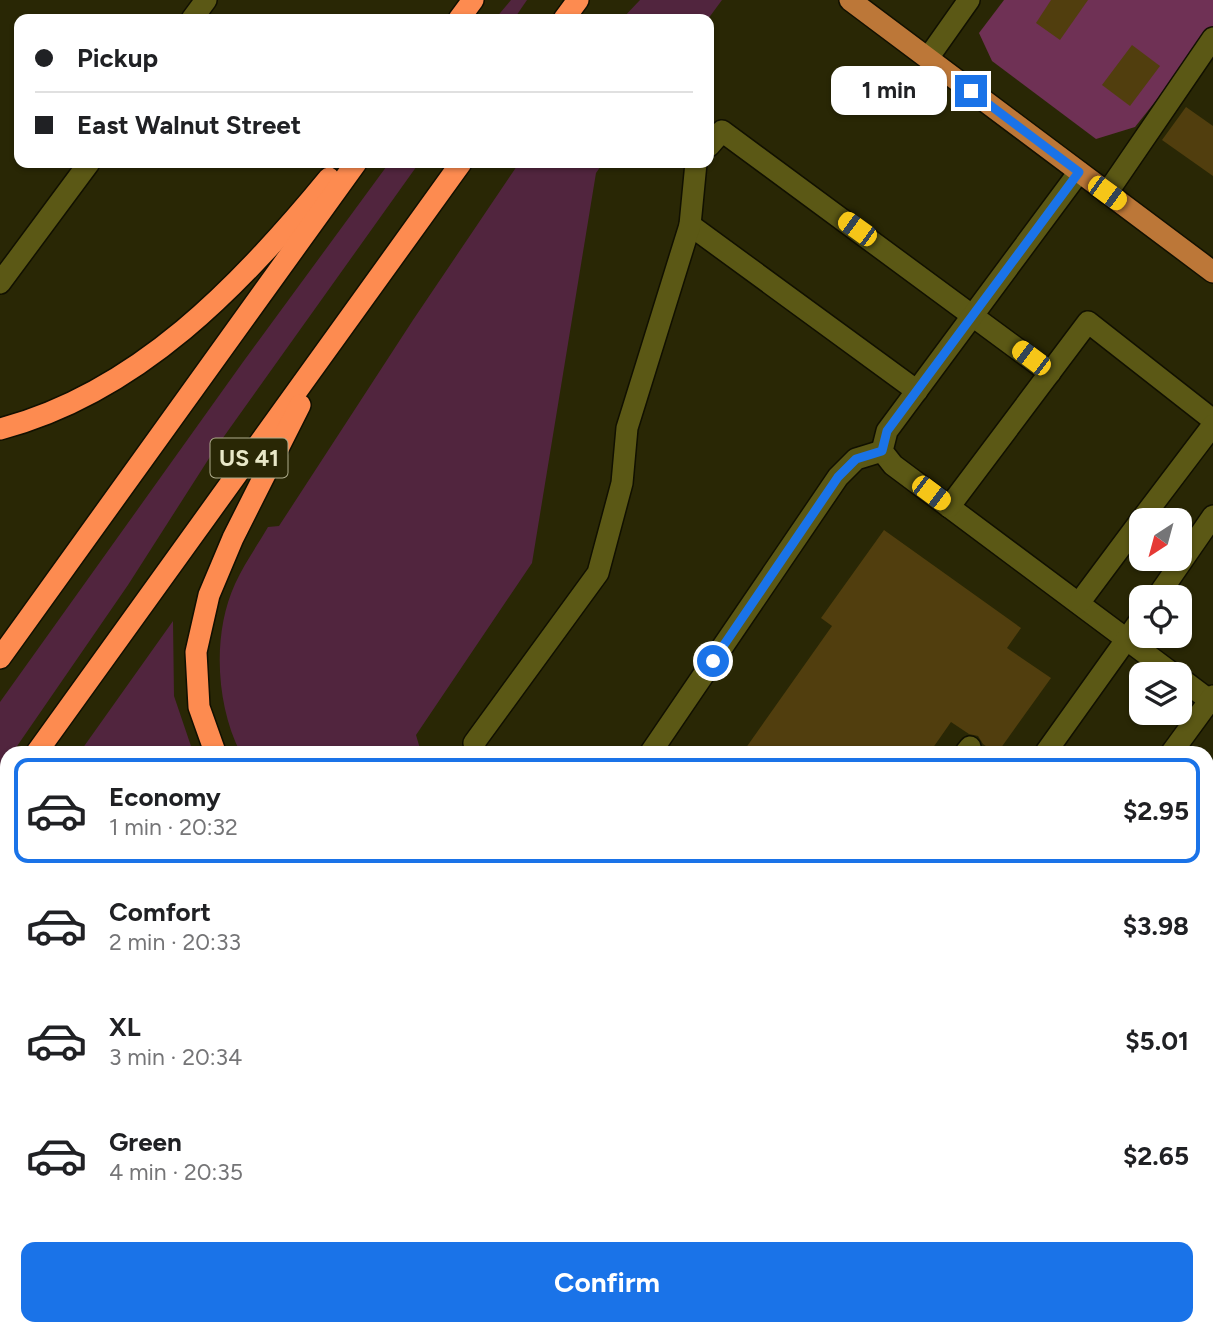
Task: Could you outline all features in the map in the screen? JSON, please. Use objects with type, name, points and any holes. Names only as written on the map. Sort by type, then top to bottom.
[{"type":"highway","points":[[0,429],[54,410],[149,358],[193,324],[237,281],[338,168]]},
{"type":"highway","points":[[0,658],[352,168]]},
{"type":"highway","name":"US 41","points":[[41,746],[457,168]]},
{"type":"highway","points":[[213,746],[199,707],[196,652],[209,595],[251,500],[338,334]]},
{"type":"main road","points":[[850,0],[1213,272]]},
{"type":"street","points":[[928,58],[969,0]]},
{"type":"street","points":[[1107,193],[1213,38]]},
{"type":"street","points":[[714,140],[722,131],[974,314],[1050,373]]},
{"type":"street","points":[[4,272],[85,168]]},
{"type":"street","points":[[475,746],[474,743],[598,573],[622,483],[627,428],[690,225],[696,168]]},
{"type":"street","points":[[882,451],[887,431],[1079,172]]},
{"type":"street","points":[[690,225],[917,391]]},
{"type":"street","points":[[949,507],[1088,322],[1213,420]]},
{"type":"street","points":[[1150,508],[1213,425]]},
{"type":"street","points":[[882,451],[893,465],[1157,662]]},
{"type":"street","points":[[655,746],[838,477],[856,459],[882,451]]},
{"type":"street","points":[[1165,585],[1213,516]]},
{"type":"street","points":[[1079,603],[1129,536]]},
{"type":"street","points":[[1050,746],[1129,636]]},
{"type":"street","points":[[1177,746],[1212,700],[1192,686]]},
{"type":"shaded area","points":[[511,0],[527,0],[517,14],[499,14]]},
{"type":"shaded area","points":[[640,0],[722,0],[712,14],[627,14]]},
{"type":"shaded area","points":[[1004,0],[1213,0],[1213,29],[1135,127],[1096,139],[992,61],[979,33]]},
{"type":"shaded area","points":[[385,168],[415,168],[215,449],[128,585],[17,746],[0,746],[0,702]]},
{"type":"shaded area","points":[[516,168],[600,168],[596,173],[532,563],[416,735],[419,746],[237,746],[226,713],[220,669],[223,625],[235,584],[268,527],[279,526]]},
{"type":"shaded area","points":[[173,621],[174,696],[191,746],[84,746]]},
{"type":"building","points":[[1051,0],[1088,0],[1060,40],[1036,23]]},
{"type":"building","points":[[1132,45],[1160,66],[1130,106],[1102,85]]},
{"type":"building","points":[[1186,107],[1213,126],[1213,176],[1162,140]]},
{"type":"building","points":[[884,530],[1021,628],[1007,648],[1051,678],[1002,746],[986,746],[978,736],[969,734],[951,722],[934,746],[747,746],[832,626],[821,618]]},
{"type":"route","points":[[713,661],[838,477],[856,459],[882,451],[887,431],[1079,172],[971,91]]}]
